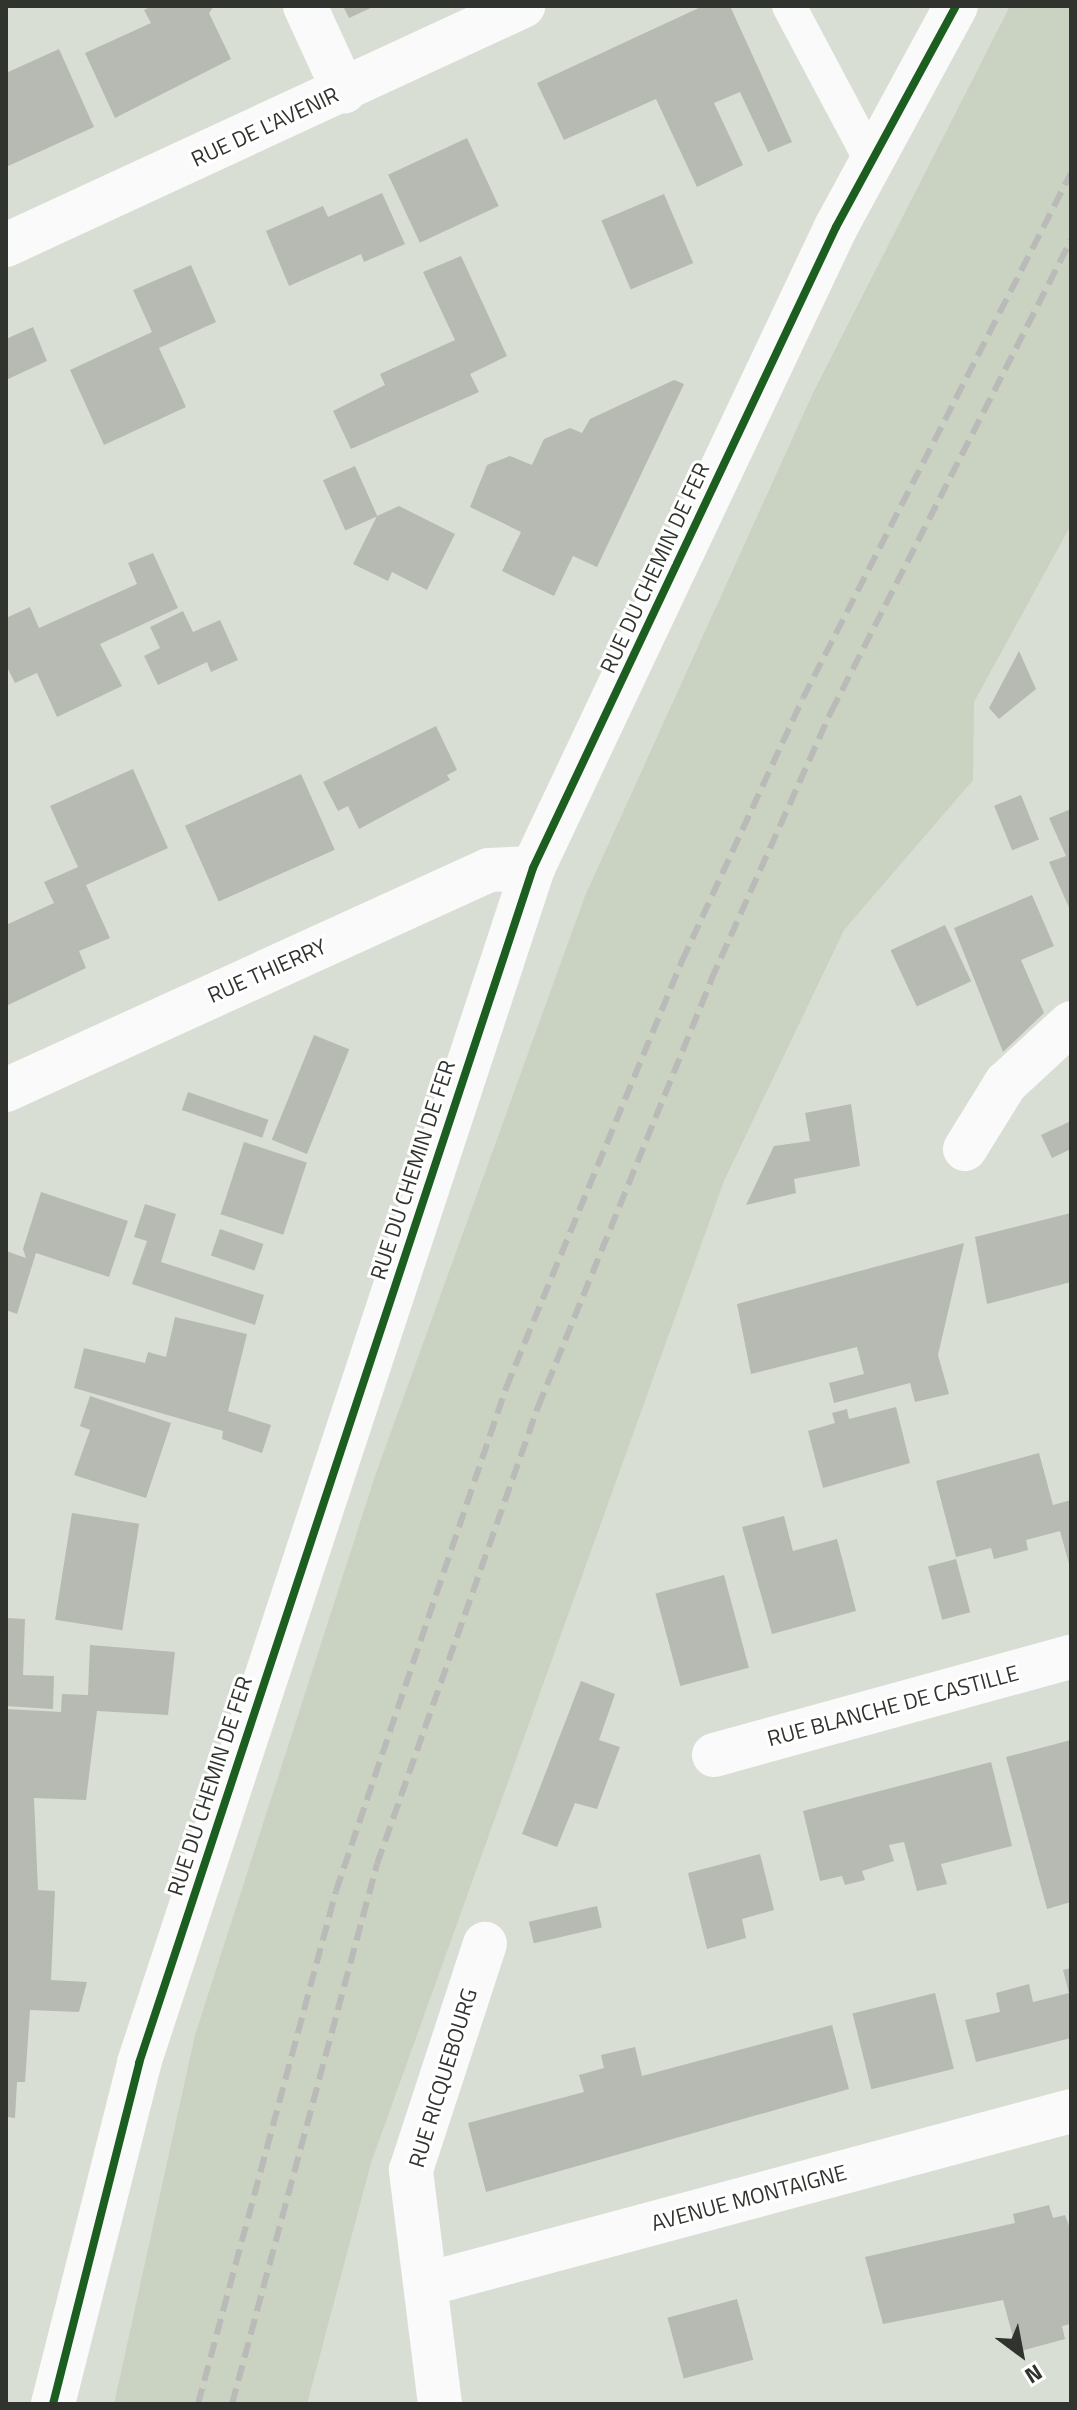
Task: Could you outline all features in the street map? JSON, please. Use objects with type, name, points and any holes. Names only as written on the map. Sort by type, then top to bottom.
[{"type":"street","points":[[305,6],[344,91]]},
{"type":"street","name":"RUE DE L'AVENIR","points":[[6,245],[523,6]]},
{"type":"street","name":"RUE DU CHEMIN DE FER","points":[[53,2404],[139,2063],[533,868],[871,160],[956,6]]},
{"type":"street","name":"RUE THIERRY","points":[[6,1090],[489,870],[533,868]]},
{"type":"street","points":[[965,1149],[1006,1083],[1071,1023]]},
{"type":"street","name":"RUE BLANCHE DE CASTILLE","points":[[714,1755],[1071,1657]]},
{"type":"street","name":"RUE RICQUEBOURG","points":[[440,2404],[411,2170],[485,1944]]},
{"type":"street","name":"AVENUE MONTAIGNE","points":[[427,2284],[1071,2111]]},
{"type":"lane","points":[[789,6],[871,160]]},
{"type":"shaded area","points":[[1010,6],[1071,6],[1071,525],[974,702],[973,780],[844,930],[724,1181],[371,2163],[307,2404],[114,2404],[195,2035],[375,1476],[585,896],[813,393]]},
{"type":"building","points":[[152,6],[214,6],[209,13],[231,59],[115,118],[85,53],[151,23],[144,10]]},
{"type":"building","points":[[343,6],[375,6],[349,18]]},
{"type":"building","points":[[703,6],[730,6],[792,142],[768,152],[740,92],[714,103],[743,165],[697,187],[656,99],[564,140],[537,83]]},
{"type":"building","points":[[59,49],[94,127],[6,167],[6,73]]},
{"type":"building","points":[[467,138],[499,206],[420,243],[388,175]]},
{"type":"building","points":[[382,193],[405,244],[364,262],[361,254],[289,286],[266,231],[323,206],[328,217]]},
{"type":"building","points":[[664,194],[693,263],[631,290],[601,221]]},
{"type":"building","points":[[461,256],[507,356],[470,374],[479,392],[351,449],[333,411],[385,385],[380,374],[455,340],[423,272]]},
{"type":"building","points":[[191,265],[216,322],[159,348],[186,407],[104,445],[70,370],[152,332],[133,290]]},
{"type":"building","points":[[33,327],[47,361],[6,380],[6,339]]},
{"type":"building","points":[[674,380],[684,384],[597,567],[573,556],[554,596],[502,571],[521,532],[470,507],[487,465],[510,456],[532,465],[544,439],[570,428],[582,433],[590,419]]},
{"type":"building","points":[[355,466],[377,516],[345,530],[323,480]]},
{"type":"building","points":[[399,506],[455,534],[427,590],[392,572],[388,581],[353,564],[377,516]]},
{"type":"building","points":[[153,553],[178,608],[100,644],[122,686],[57,717],[37,673],[15,683],[6,665],[6,618],[30,607],[39,628],[137,584],[128,563]]},
{"type":"building","points":[[183,611],[193,632],[220,620],[238,660],[211,672],[207,662],[158,685],[144,656],[160,648],[150,627]]},
{"type":"building","points":[[1019,651],[1036,689],[999,719],[989,708]]},
{"type":"building","points":[[436,726],[457,770],[447,775],[450,780],[359,829],[348,806],[338,811],[323,782]]},
{"type":"building","points":[[133,769],[168,848],[86,885],[110,938],[79,951],[86,968],[6,1006],[6,925],[54,903],[44,882],[78,867],[50,806]]},
{"type":"building","points":[[301,774],[335,850],[219,901],[185,826]]},
{"type":"building","points":[[1021,795],[1039,840],[1012,850],[994,806]]},
{"type":"building","points":[[1071,809],[1071,912],[1049,862],[1066,856],[1049,818]]},
{"type":"building","points":[[1032,895],[1054,946],[1021,960],[1044,1013],[1003,1052],[954,928]]},
{"type":"building","points":[[945,925],[971,981],[917,1007],[891,950]]},
{"type":"building","points":[[314,1035],[349,1049],[307,1154],[272,1140]]},
{"type":"building","points":[[188,1092],[268,1120],[262,1138],[182,1110]]},
{"type":"building","points":[[851,1104],[860,1166],[794,1179],[796,1193],[746,1205],[774,1146],[810,1141],[805,1113]]},
{"type":"building","points":[[1071,1121],[1071,1149],[1052,1158],[1041,1135]]},
{"type":"building","points":[[244,1142],[307,1162],[283,1235],[221,1214]]},
{"type":"building","points":[[41,1192],[128,1221],[109,1277],[36,1253],[17,1314],[6,1310],[6,1251],[26,1258],[23,1249]]},
{"type":"building","points":[[145,1204],[176,1214],[161,1262],[264,1295],[255,1325],[132,1284],[147,1241],[134,1237]]},
{"type":"building","points":[[1071,1213],[1071,1282],[987,1304],[975,1237]]},
{"type":"building","points":[[220,1229],[263,1244],[254,1270],[211,1255]]},
{"type":"building","points":[[964,1243],[938,1355],[949,1394],[915,1402],[910,1383],[834,1403],[829,1383],[864,1374],[857,1347],[751,1374],[737,1304]]},
{"type":"building","points":[[175,1317],[247,1334],[228,1411],[271,1425],[262,1453],[222,1439],[223,1431],[74,1388],[84,1348],[145,1363],[148,1352],[166,1357]]},
{"type":"building","points":[[90,1396],[171,1423],[146,1498],[74,1475],[90,1430],[80,1426]]},
{"type":"building","points":[[896,1407],[910,1463],[823,1488],[808,1431],[835,1423],[832,1413],[847,1409],[849,1419]]},
{"type":"building","points":[[1039,1453],[1053,1505],[1071,1500],[1071,1571],[1060,1531],[1026,1540],[1028,1550],[994,1559],[991,1548],[956,1557],[936,1481]]},
{"type":"building","points":[[72,1513],[139,1524],[122,1630],[55,1620]]},
{"type":"building","points":[[784,1516],[793,1551],[837,1539],[856,1611],[772,1634],[742,1527]]},
{"type":"building","points":[[956,1559],[970,1612],[942,1620],[928,1567]]},
{"type":"building","points":[[724,1575],[749,1668],[680,1686],[655,1593]]},
{"type":"building","points":[[6,1618],[25,1619],[23,1675],[54,1676],[53,1709],[6,1706]]},
{"type":"building","points":[[90,1645],[175,1652],[168,1715],[97,1711],[86,1800],[34,1798],[38,1890],[55,1891],[51,1980],[87,1982],[79,2012],[30,2010],[25,2082],[17,2082],[15,2118],[6,2117],[6,1709],[61,1712],[62,1694],[88,1695]]},
{"type":"building","points":[[581,1681],[615,1694],[599,1740],[620,1747],[597,1809],[575,1803],[557,1847],[522,1834]]},
{"type":"building","points":[[1071,1740],[1071,1902],[1047,1909],[1006,1757]]},
{"type":"building","points":[[991,1762],[1012,1846],[941,1864],[947,1884],[917,1891],[904,1842],[889,1845],[894,1861],[862,1871],[865,1880],[845,1885],[842,1876],[820,1881],[803,1811]]},
{"type":"building","points":[[760,1854],[774,1910],[742,1919],[746,1938],[707,1949],[688,1873]]},
{"type":"building","points":[[597,1906],[602,1927],[534,1943],[529,1922]]},
{"type":"building","points":[[1071,1968],[1071,2038],[976,2062],[965,2020],[1000,2012],[996,1993],[1029,1984],[1033,2002],[1069,1993],[1063,1970]]},
{"type":"building","points":[[935,1993],[954,2069],[871,2089],[853,2014]]},
{"type":"building","points":[[832,2025],[849,2089],[486,2192],[468,2123],[584,2092],[579,2075],[604,2068],[601,2055],[635,2047],[642,2076]]},
{"type":"building","points":[[1049,2205],[1053,2218],[1065,2215],[1071,2231],[1071,2324],[1062,2326],[1065,2339],[1017,2352],[1003,2300],[883,2324],[865,2257],[1015,2223],[1013,2214]]},
{"type":"building","points":[[737,2299],[753,2360],[684,2378],[667,2318]]},
{"type":"railway","points":[[198,2404],[336,1891],[506,1388],[682,961],[803,698],[1071,173]]},
{"type":"railway","points":[[232,2404],[377,1864],[538,1407],[711,980],[831,712],[1071,240]]},
{"type":"cycle path","points":[[53,2404],[139,2063],[533,868],[836,227],[956,6]]}]
